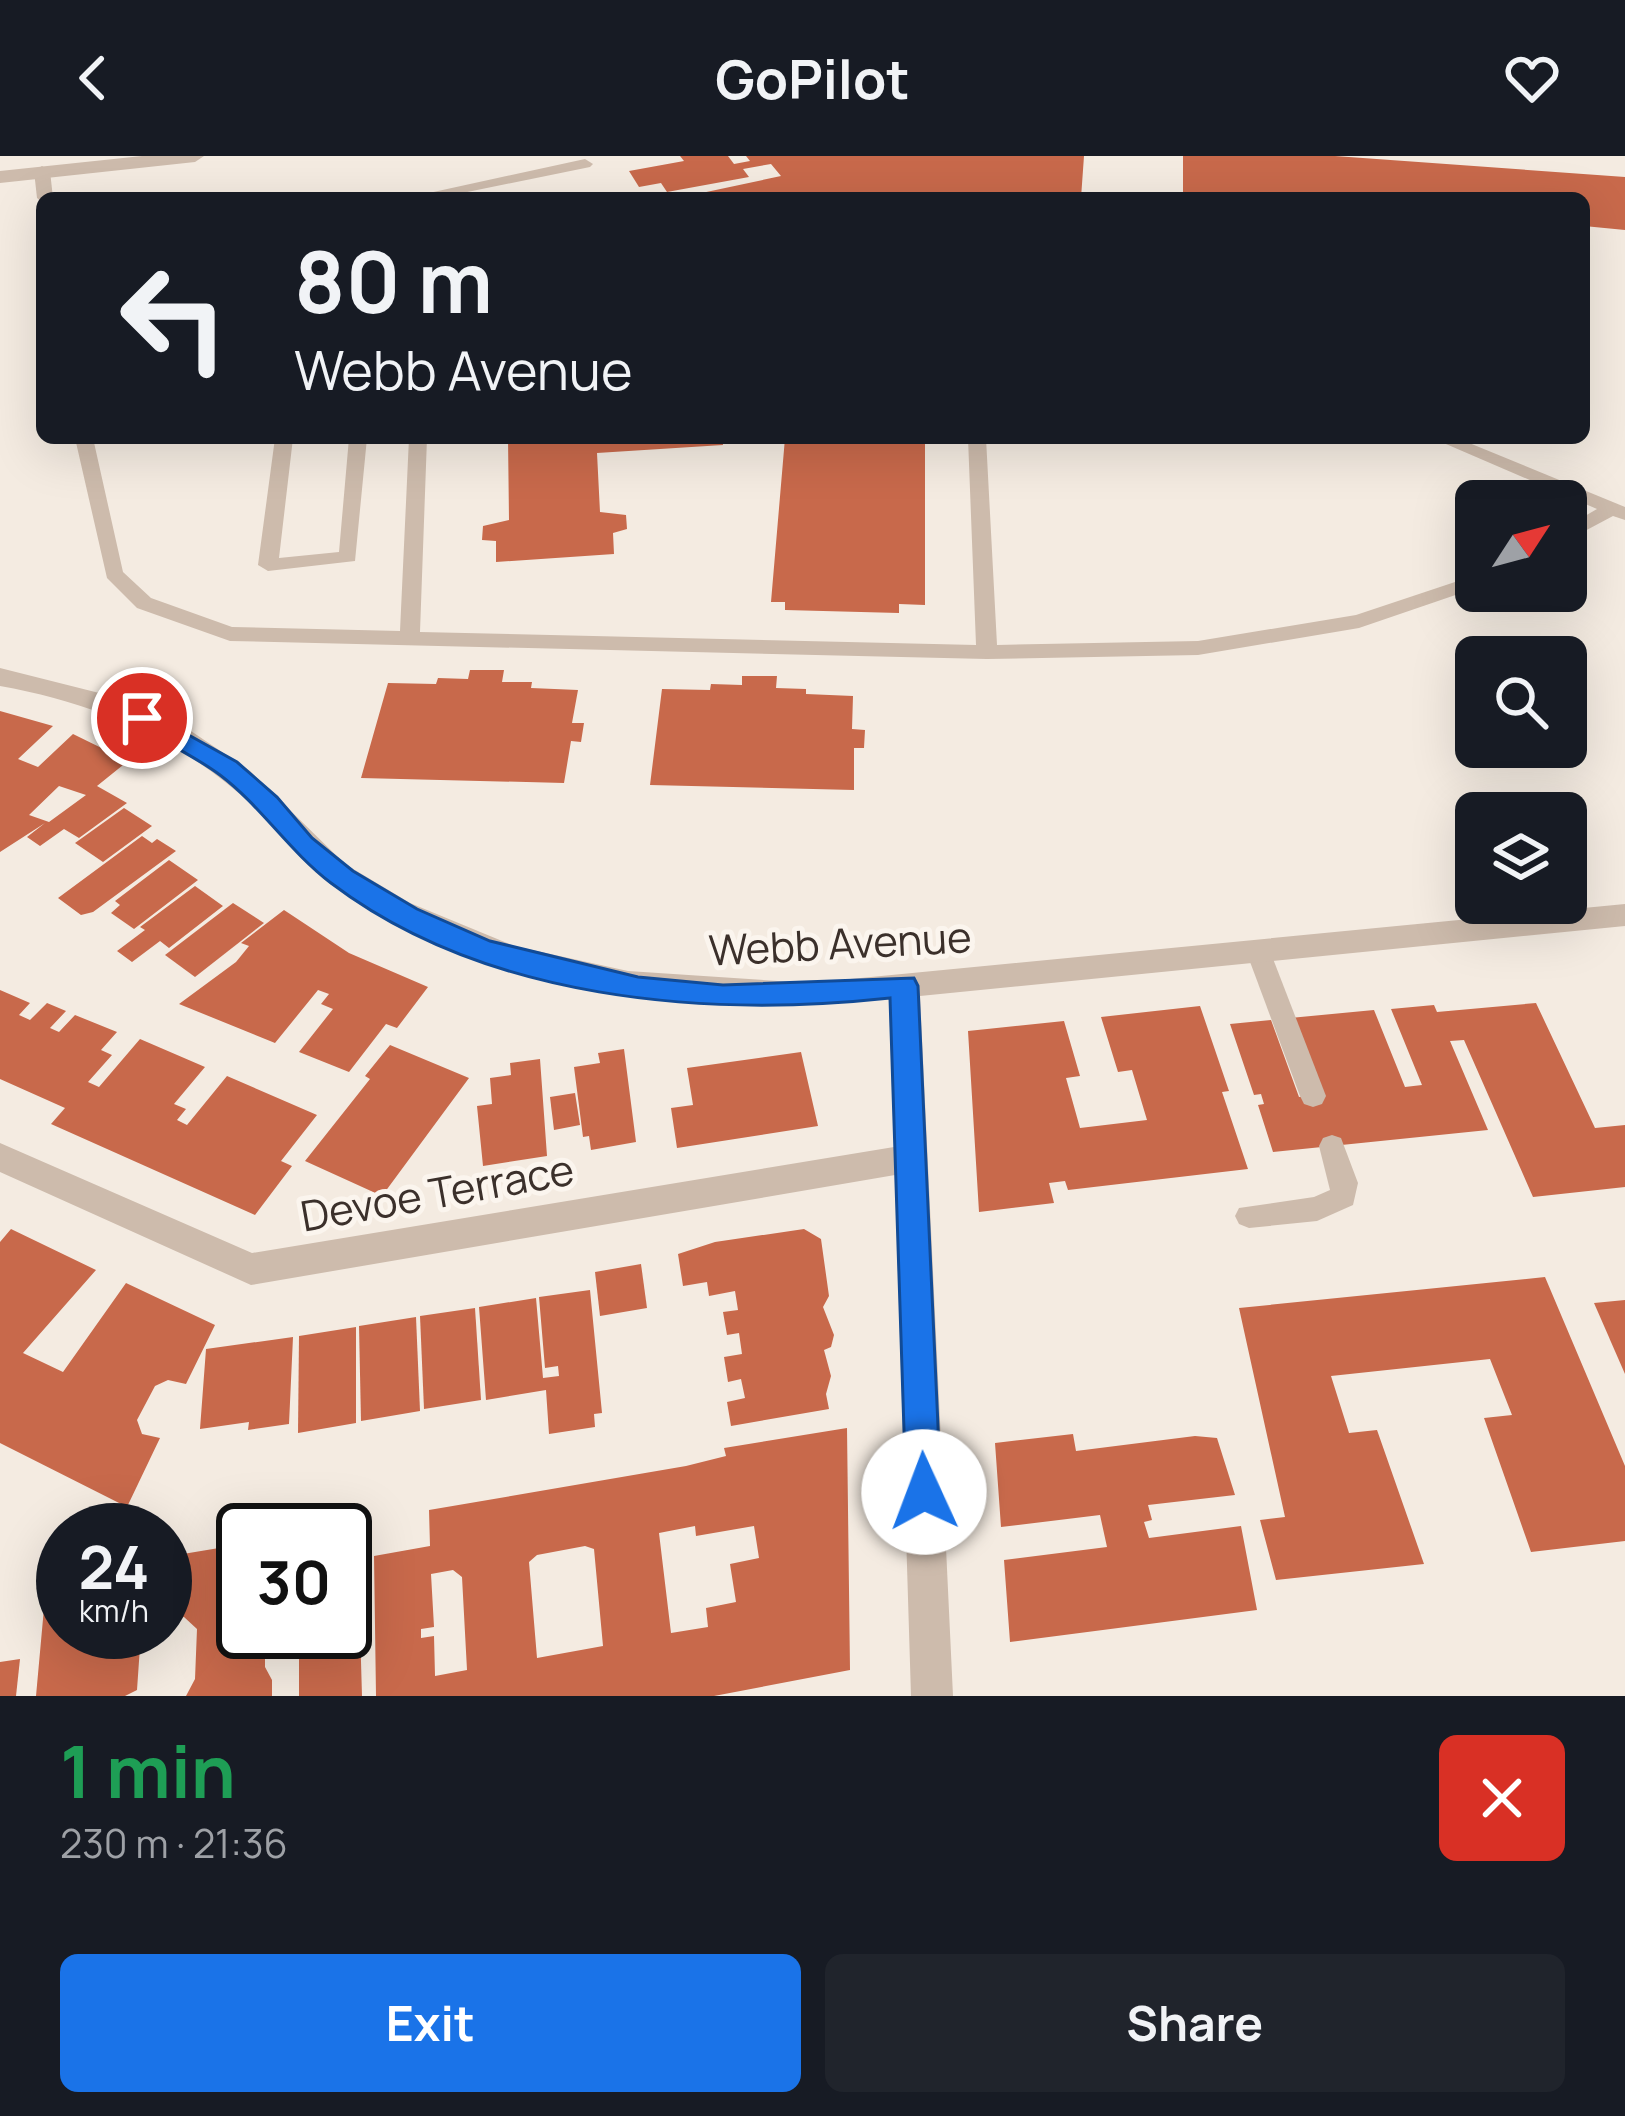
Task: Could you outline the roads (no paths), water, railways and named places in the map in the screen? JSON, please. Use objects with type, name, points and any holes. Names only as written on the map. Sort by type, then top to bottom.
[{"type":"street","points":[[0,177],[195,156]]},
{"type":"street","points":[[0,167],[42,171]]},
{"type":"street","name":"Webb Avenue","points":[[0,677],[81,694],[181,737],[228,768],[268,804],[302,845],[407,917],[482,949],[638,988],[723,996],[809,995],[1625,915]]},
{"type":"street","points":[[904,986],[932,1696]]},
{"type":"street","name":"Devoe Terrace","points":[[0,1157],[251,1269],[910,1158]]},
{"type":"lane","points":[[444,192],[585,164]]},
{"type":"lane","points":[[42,171],[44,192]]},
{"type":"lane","points":[[85,444],[114,574],[144,603],[230,634],[987,652],[1198,648],[1359,621],[1455,588]]},
{"type":"lane","points":[[283,444],[268,565],[348,557],[357,444]]},
{"type":"lane","points":[[410,636],[418,444]]},
{"type":"lane","points":[[977,444],[987,652]]},
{"type":"lane","points":[[1455,444],[1618,512]]},
{"type":"lane","points":[[1587,526],[1618,512]]},
{"type":"lane","points":[[1258,950],[1313,1096]]},
{"type":"lane","points":[[1249,1216],[1317,1209],[1343,1197],[1345,1183],[1332,1146]]}]
